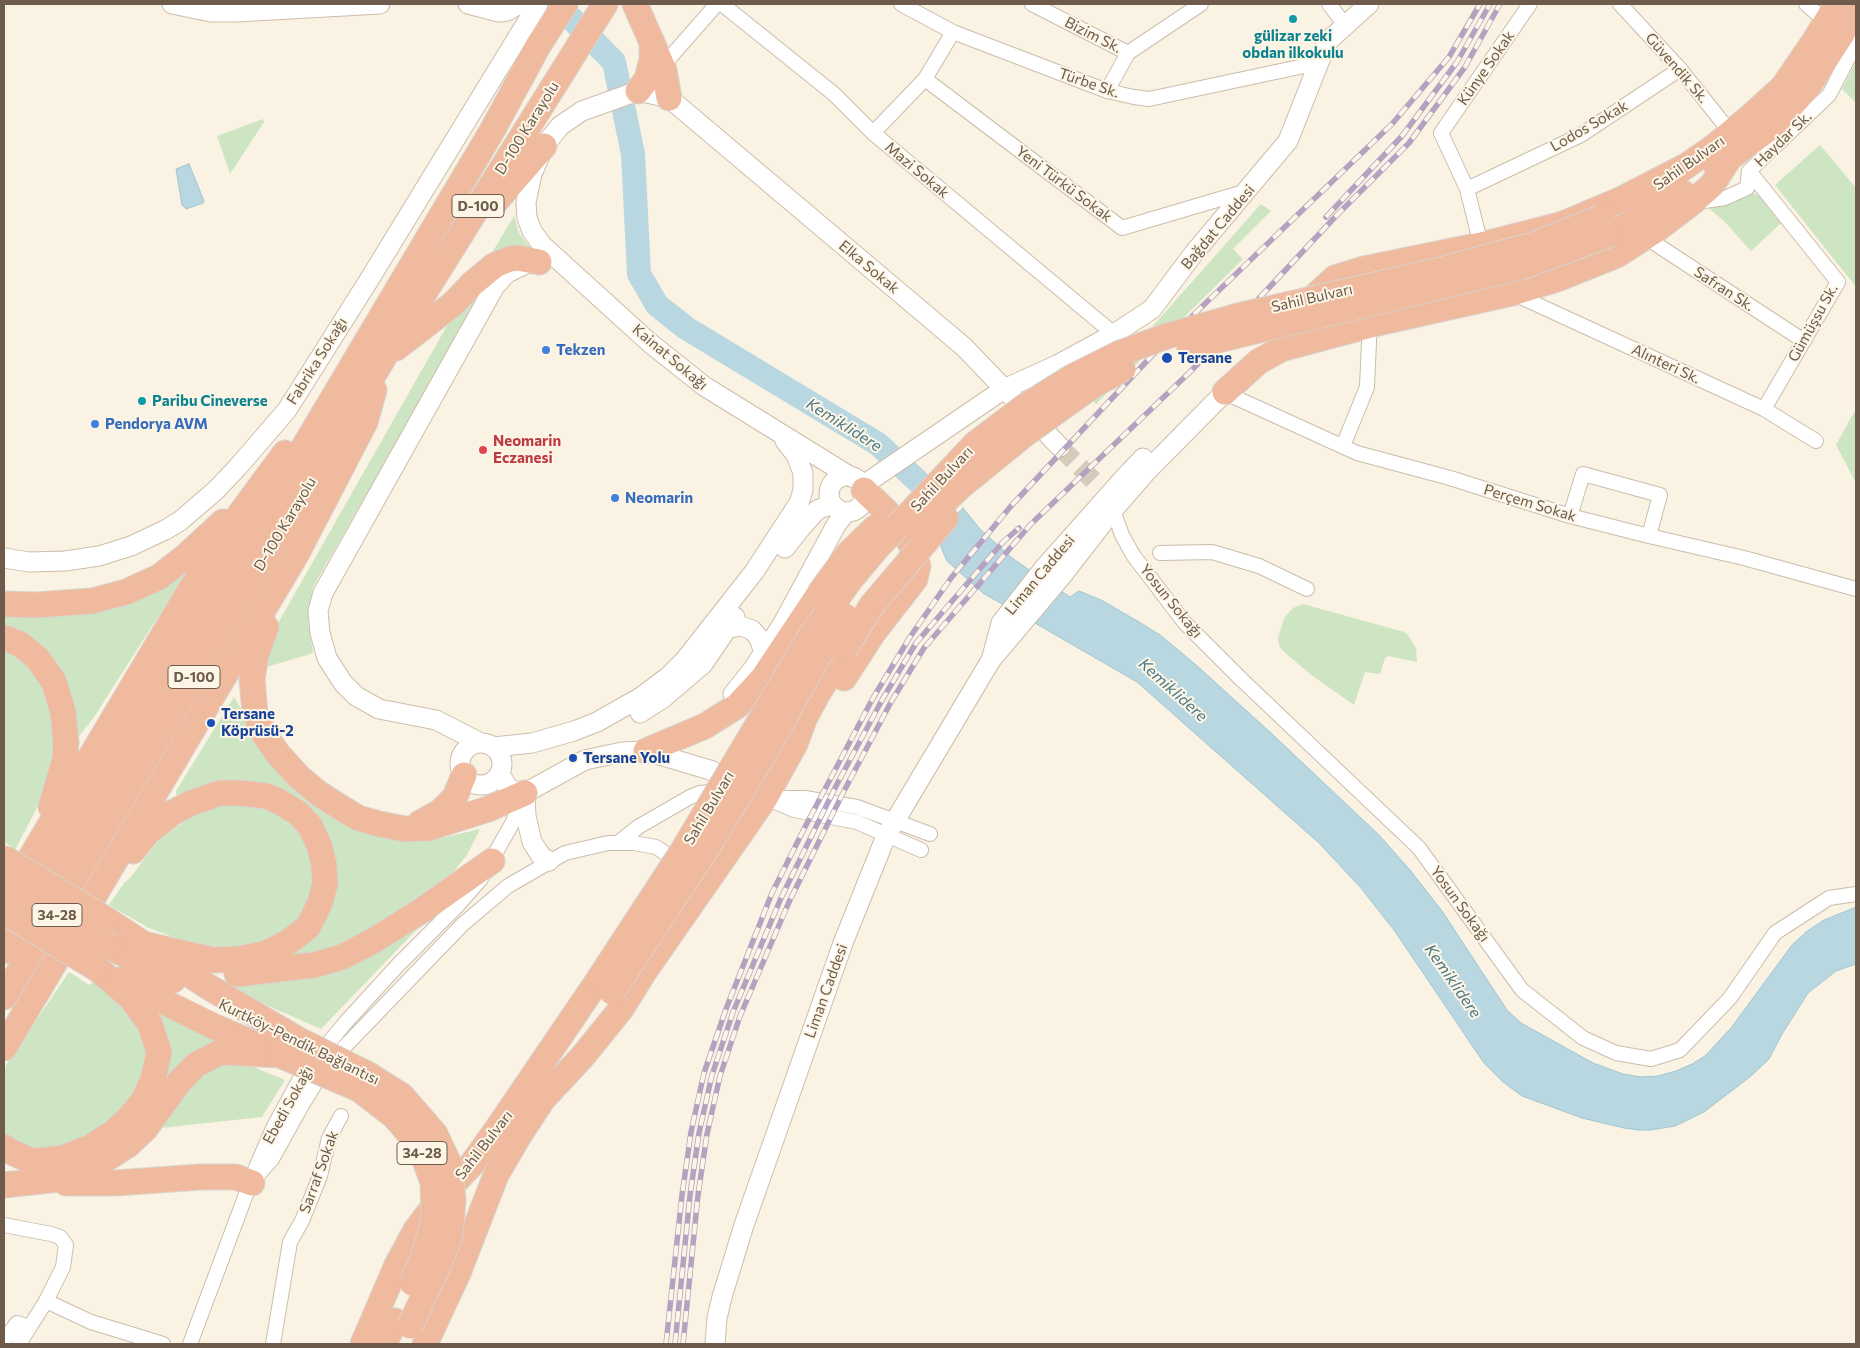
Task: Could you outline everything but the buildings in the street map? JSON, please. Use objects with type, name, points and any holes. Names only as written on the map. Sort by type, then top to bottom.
[{"type":"highway","name":"D-100 Karayolu","points":[[4,997],[374,352],[492,131],[526,35],[565,4]]},
{"type":"highway","name":"D-100 Karayolu","points":[[4,951],[374,352],[444,261],[605,4]]},
{"type":"highway","points":[[635,4],[664,70],[669,98]]},
{"type":"highway","name":"Sahil Bulvarı","points":[[363,1344],[397,1265],[416,1230],[440,1197],[472,1164],[707,848],[765,752],[819,655],[853,604],[880,569],[912,533],[962,486],[1057,410],[1092,386],[1132,364],[1176,350],[1263,328],[1520,267],[1684,192],[1774,126],[1807,88],[1840,26],[1856,4]]},
{"type":"highway","points":[[638,91],[647,79],[652,60],[652,42]]},
{"type":"highway","points":[[444,261],[544,146]]},
{"type":"highway","points":[[1220,390],[1258,362],[1281,349],[1371,325],[1512,293],[1560,278],[1617,255],[1692,203],[1712,185],[1737,154]]},
{"type":"highway","name":"Sahil Bulvarı","points":[[543,1099],[682,852],[810,636],[850,580],[876,549],[975,444],[1024,407],[1072,377],[1118,354],[1167,336],[1238,316],[1491,256],[1607,226],[1627,206],[1686,166],[1737,154]]},
{"type":"highway","points":[[1220,390],[1335,278],[1364,269],[1481,245],[1563,224],[1620,200],[1686,166]]},
{"type":"highway","points":[[4,901],[192,587],[258,489],[374,352],[453,304],[472,284],[495,265],[518,258],[539,262]]},
{"type":"highway","points":[[4,1048],[297,553],[365,422],[374,352]]},
{"type":"highway","points":[[646,751],[705,726],[737,706],[751,693],[849,553],[863,538],[950,460],[975,444]]},
{"type":"highway","points":[[795,744],[813,702],[872,605],[933,535],[988,464]]},
{"type":"highway","points":[[408,1334],[458,1273],[496,1175],[543,1099],[583,1056],[621,1009],[644,972],[718,865],[757,794],[795,744],[815,722],[873,633],[914,579],[918,566],[911,544],[894,518],[863,482]]},
{"type":"highway","points":[[4,604],[36,605],[92,601],[126,592],[159,577],[185,558],[258,489]]},
{"type":"highway","points":[[297,553],[256,654],[252,679],[255,713],[264,734],[278,754],[299,777],[318,793],[358,818],[405,829],[429,828],[450,822],[488,809],[525,793]]},
{"type":"highway","points":[[4,638],[20,644],[38,659],[54,682],[63,712],[66,742],[65,759],[42,840]]},
{"type":"highway","points":[[405,829],[423,822],[440,812],[455,797],[463,766]]},
{"type":"highway","points":[[100,886],[130,855],[147,833],[172,813],[191,803],[220,793],[266,796],[298,813],[310,826],[319,845],[324,865],[325,884],[320,903],[308,926],[288,943],[264,954],[238,959],[213,960],[147,945]]},
{"type":"highway","points":[[4,858],[147,945],[207,986],[289,1047]]},
{"type":"highway","points":[[147,945],[180,961],[212,971],[240,974],[314,966],[342,957],[373,941],[452,891],[492,861]]},
{"type":"highway","name":"Kurtköy-Pendik Bağlantısı","points":[[4,884],[110,946],[216,1002],[289,1047]]},
{"type":"highway","name":"34-28","points":[[4,912],[99,970]]},
{"type":"highway","points":[[4,1147],[29,1160],[38,1161],[63,1158],[91,1147],[114,1132],[143,1101],[153,1080],[159,1052],[150,1024],[131,998],[99,970]]},
{"type":"highway","name":"Kurtköy-Pendik Bağlantısı","points":[[99,970],[216,1027],[289,1047],[369,1075],[402,1096],[435,1134],[449,1164],[453,1200],[450,1236],[408,1334],[384,1344]]},
{"type":"highway","points":[[4,1184],[59,1179],[88,1170],[128,1145],[145,1129],[180,1081],[197,1064],[221,1052],[289,1047]]},
{"type":"highway","points":[[31,1182],[115,1183],[200,1176],[236,1176],[252,1183]]},
{"type":"highway","points":[[397,1265],[409,1253],[420,1248],[444,1246],[452,1250],[458,1273]]},
{"type":"street","points":[[172,4],[211,12],[236,12],[380,4]]},
{"type":"street","points":[[468,4],[495,12],[512,8],[512,14],[519,29],[526,35]]},
{"type":"street","name":"Fabrika Sokağı","points":[[4,558],[29,562],[64,561],[99,556],[116,551],[165,530],[195,509],[216,491],[287,410],[526,35],[538,4]]},
{"type":"street","points":[[664,70],[667,61],[717,4]]},
{"type":"street","name":"Mazi Sokak","points":[[722,4],[834,94],[873,133],[1114,334]]},
{"type":"street","name":"Türbe Sk.","points":[[900,4],[953,32],[1107,91],[1149,99],[1318,63]]},
{"type":"street","name":"Bizim Sk.","points":[[1032,4],[1128,53]]},
{"type":"street","name":"Bizim Sk.","points":[[1107,91],[1128,53],[1201,4]]},
{"type":"street","points":[[1329,4],[1346,25]]},
{"type":"street","name":"Bağdat Caddesi","points":[[863,482],[1004,389],[1056,365],[1114,334],[1152,309],[1194,254],[1288,141],[1327,42],[1369,4]]},
{"type":"street","name":"Künye Sokak","points":[[1467,190],[1441,133],[1530,4]]},
{"type":"street","name":"Güvendik Sk.","points":[[1620,4],[1680,69],[1737,154]]},
{"type":"street","points":[[1806,4],[1840,26]]},
{"type":"street","points":[[873,133],[925,79],[953,32]]},
{"type":"street","name":"Lodos Sokak","points":[[1467,190],[1581,135],[1680,69]]},
{"type":"street","name":"Yeni Türkü Sokak","points":[[925,79],[1122,228],[1247,191]]},
{"type":"street","points":[[578,279],[542,245],[532,231],[527,218],[526,203],[532,174],[544,146],[560,126],[571,117],[591,107],[638,91],[669,98]]},
{"type":"street","name":"Elka Sokak","points":[[669,98],[964,347],[1060,447]]},
{"type":"street","name":"Gümüşsu Sk.","points":[[1737,154],[1838,282],[1764,409]]},
{"type":"street","points":[[1467,190],[1481,245]]},
{"type":"street","name":"Safran Sk.","points":[[1645,237],[1804,341]]},
{"type":"street","points":[[578,279],[539,262],[528,263],[512,269],[495,286],[323,593],[318,621],[323,646],[334,670],[349,690],[363,701],[379,709],[427,717],[444,724],[494,756],[508,787],[515,792],[525,793],[585,760],[622,752],[646,751],[710,770],[794,810],[930,834]]},
{"type":"street","points":[[1342,446],[1367,387],[1371,325],[1364,269]]},
{"type":"street","name":"Kainat Sokağı","points":[[578,279],[688,374],[769,426]]},
{"type":"street","name":"Alınteri Sk.","points":[[1512,293],[1764,409],[1816,441]]},
{"type":"street","name":"Perçem Sokak","points":[[1220,390],[1357,453],[1450,478],[1570,516],[1752,560],[1856,588]]},
{"type":"street","name":"Liman Caddesi","points":[[715,1344],[717,1318],[722,1297],[744,1225],[827,988],[891,828],[1008,628],[1052,573],[1106,498],[1124,478],[1220,390]]},
{"type":"street","points":[[494,756],[532,743],[574,732],[597,722],[641,698],[670,676],[684,661],[754,572],[800,504],[804,478],[800,462],[789,445],[769,426]]},
{"type":"street","points":[[769,426],[863,482]]},
{"type":"street","points":[[769,426],[796,448],[835,502],[856,509],[861,506],[865,495],[863,482]]},
{"type":"street","points":[[1570,516],[1583,474],[1660,495],[1649,536]]},
{"type":"street","points":[[646,751],[700,720],[737,690],[782,626],[836,525],[835,502],[831,486],[839,478],[863,482]]},
{"type":"street","name":"Yosun Sokağı","points":[[1106,498],[1122,536],[1133,555],[1184,622],[1242,680],[1419,848],[1522,990],[1583,1038],[1616,1052],[1652,1059],[1680,1050],[1730,998],[1775,933],[1830,898],[1856,894]]},
{"type":"street","points":[[463,766],[469,747],[494,756],[528,754],[615,726],[636,716],[662,698],[703,664],[727,628],[800,529],[817,510],[835,502]]},
{"type":"street","points":[[1160,553],[1212,552],[1259,566],[1307,589]]},
{"type":"street","points":[[727,628],[741,626],[752,630],[759,638],[764,653]]},
{"type":"street","points":[[444,724],[472,783],[485,785],[496,780],[494,756]]},
{"type":"street","points":[[619,842],[638,827],[700,793],[727,790],[757,794]]},
{"type":"street","points":[[525,793],[526,816],[532,842],[541,856],[549,861]]},
{"type":"street","name":"Ebedi Sokağı","points":[[190,1344],[274,1126],[302,1075],[310,1063],[398,965],[458,905],[480,880],[513,822],[525,793]]},
{"type":"street","points":[[891,828],[922,850]]},
{"type":"street","points":[[252,1183],[272,1159],[317,1078],[339,1052],[477,911],[508,886],[549,861],[576,849],[619,842],[641,844],[656,848],[682,865],[707,868],[718,865]]},
{"type":"street","name":"Sarraf Sokak","points":[[273,1344],[290,1242],[302,1221],[320,1176],[329,1138],[341,1116]]},
{"type":"street","points":[[4,1225],[60,1237],[66,1246],[62,1267],[46,1300],[19,1344]]},
{"type":"street","points":[[46,1300],[91,1322],[163,1344]]},
{"type":"street","points":[[4,1341],[17,1323],[30,1327]]},
{"type":"green space","points":[[1856,62],[1856,103],[1842,89]]},
{"type":"green space","points":[[263,119],[264,122],[230,174],[217,136]]},
{"type":"green space","points":[[1820,145],[1856,188],[1856,287],[1775,185]]},
{"type":"green space","points":[[1754,193],[1760,196],[1781,223],[1751,251],[1724,221],[1707,207]]},
{"type":"green space","points":[[1261,204],[1271,211],[1233,249],[1243,259],[1096,404],[1090,397]]},
{"type":"green space","points":[[514,216],[519,233],[528,245],[545,261],[484,266]]},
{"type":"green space","points":[[494,273],[313,587],[308,621],[313,653],[260,669],[269,639],[461,301]]},
{"type":"green space","points":[[1854,412],[1856,413],[1856,483],[1836,445]]},
{"type":"green space","points":[[188,570],[94,717],[72,745],[70,710],[4,629],[4,613]]},
{"type":"green space","points":[[1303,604],[1404,632],[1416,648],[1417,662],[1388,656],[1385,658],[1380,674],[1365,672],[1354,705],[1310,674],[1283,651],[1279,645],[1278,638],[1284,618],[1293,608]]},
{"type":"green space","points":[[4,644],[11,647],[49,688],[58,755],[41,800],[15,850],[4,842]]},
{"type":"green space","points":[[234,697],[248,720],[383,835],[425,842],[480,829],[467,855],[449,877],[380,927],[324,955],[274,965],[326,913],[296,802],[177,799],[176,791]]},
{"type":"green space","points":[[261,800],[301,829],[316,873],[306,914],[284,937],[224,951],[192,944],[149,928],[109,905],[124,883],[159,840],[206,805]]},
{"type":"green space","points":[[424,922],[321,1029],[207,979],[257,983]]},
{"type":"green space","points":[[69,972],[89,985],[93,982],[126,1005],[147,1043],[147,1060],[141,1086],[130,1103],[84,1140],[41,1152],[18,1147],[4,1135],[4,1073],[6,1065]]},
{"type":"green space","points":[[149,1007],[227,1045],[159,1095]]},
{"type":"green space","points":[[244,1063],[285,1080],[262,1117],[161,1128],[201,1074],[216,1066]]},
{"type":"water","points":[[189,164],[204,201],[186,209],[182,205],[176,169]]},
{"type":"water","points":[[963,508],[980,529],[1012,558],[1028,569],[1070,597],[1079,591],[1101,600],[1160,635],[1195,664],[1379,835],[1410,870],[1442,911],[1507,1010],[1521,1023],[1593,1063],[1623,1074],[1641,1077],[1658,1076],[1692,1064],[1705,1056],[1731,1028],[1792,945],[1806,932],[1824,920],[1856,907],[1856,964],[1836,971],[1808,993],[1782,1034],[1769,1059],[1751,1076],[1704,1112],[1675,1126],[1651,1130],[1624,1128],[1582,1118],[1522,1096],[1503,1082],[1484,1063],[1394,930],[1361,888],[1319,843],[1137,682],[983,593],[947,561],[941,547],[942,529]]},
{"type":"waterway","name":"Kemiklidere","points":[[546,4],[572,19],[614,62],[633,154],[639,274],[657,305],[686,328],[878,444],[924,487],[941,507]]},
{"type":"tunnel","points":[[1060,447],[1098,485]]},
{"type":"railway","points":[[666,1344],[682,1195],[691,1132],[704,1073],[726,1009],[772,893],[873,698],[910,637],[951,578],[1011,506],[1161,346],[1392,124],[1449,57],[1480,4]]},
{"type":"railway","points":[[1326,217],[1402,136],[1457,62],[1490,4]]},
{"type":"railway","points":[[683,1344],[698,1195],[707,1134],[720,1076],[740,1016],[789,902],[891,702],[924,648],[1031,524],[1191,371],[1336,216],[1409,143],[1465,67],[1500,4]]},
{"type":"railway","points":[[675,1344],[690,1195],[699,1133],[712,1075],[733,1012],[781,898],[836,786],[882,700],[916,643],[1003,542],[1019,528]]},
{"type":"place","name":"gülizar zeki obdan ilkokulu","points":[[1293,19]]},
{"type":"place","name":"Tekzen","points":[[546,350]]},
{"type":"place","name":"Tersane","points":[[1167,358]]},
{"type":"place","name":"Paribu Cineverse","points":[[142,401]]},
{"type":"place","name":"Pendorya AVM","points":[[95,424]]},
{"type":"place","name":"Neomarin Eczanesi","points":[[483,450]]},
{"type":"place","name":"Neomarin","points":[[615,498]]},
{"type":"place","name":"Tersane Köprüsü-2","points":[[211,723]]},
{"type":"place","name":"Tersane Yolu","points":[[573,758]]}]
